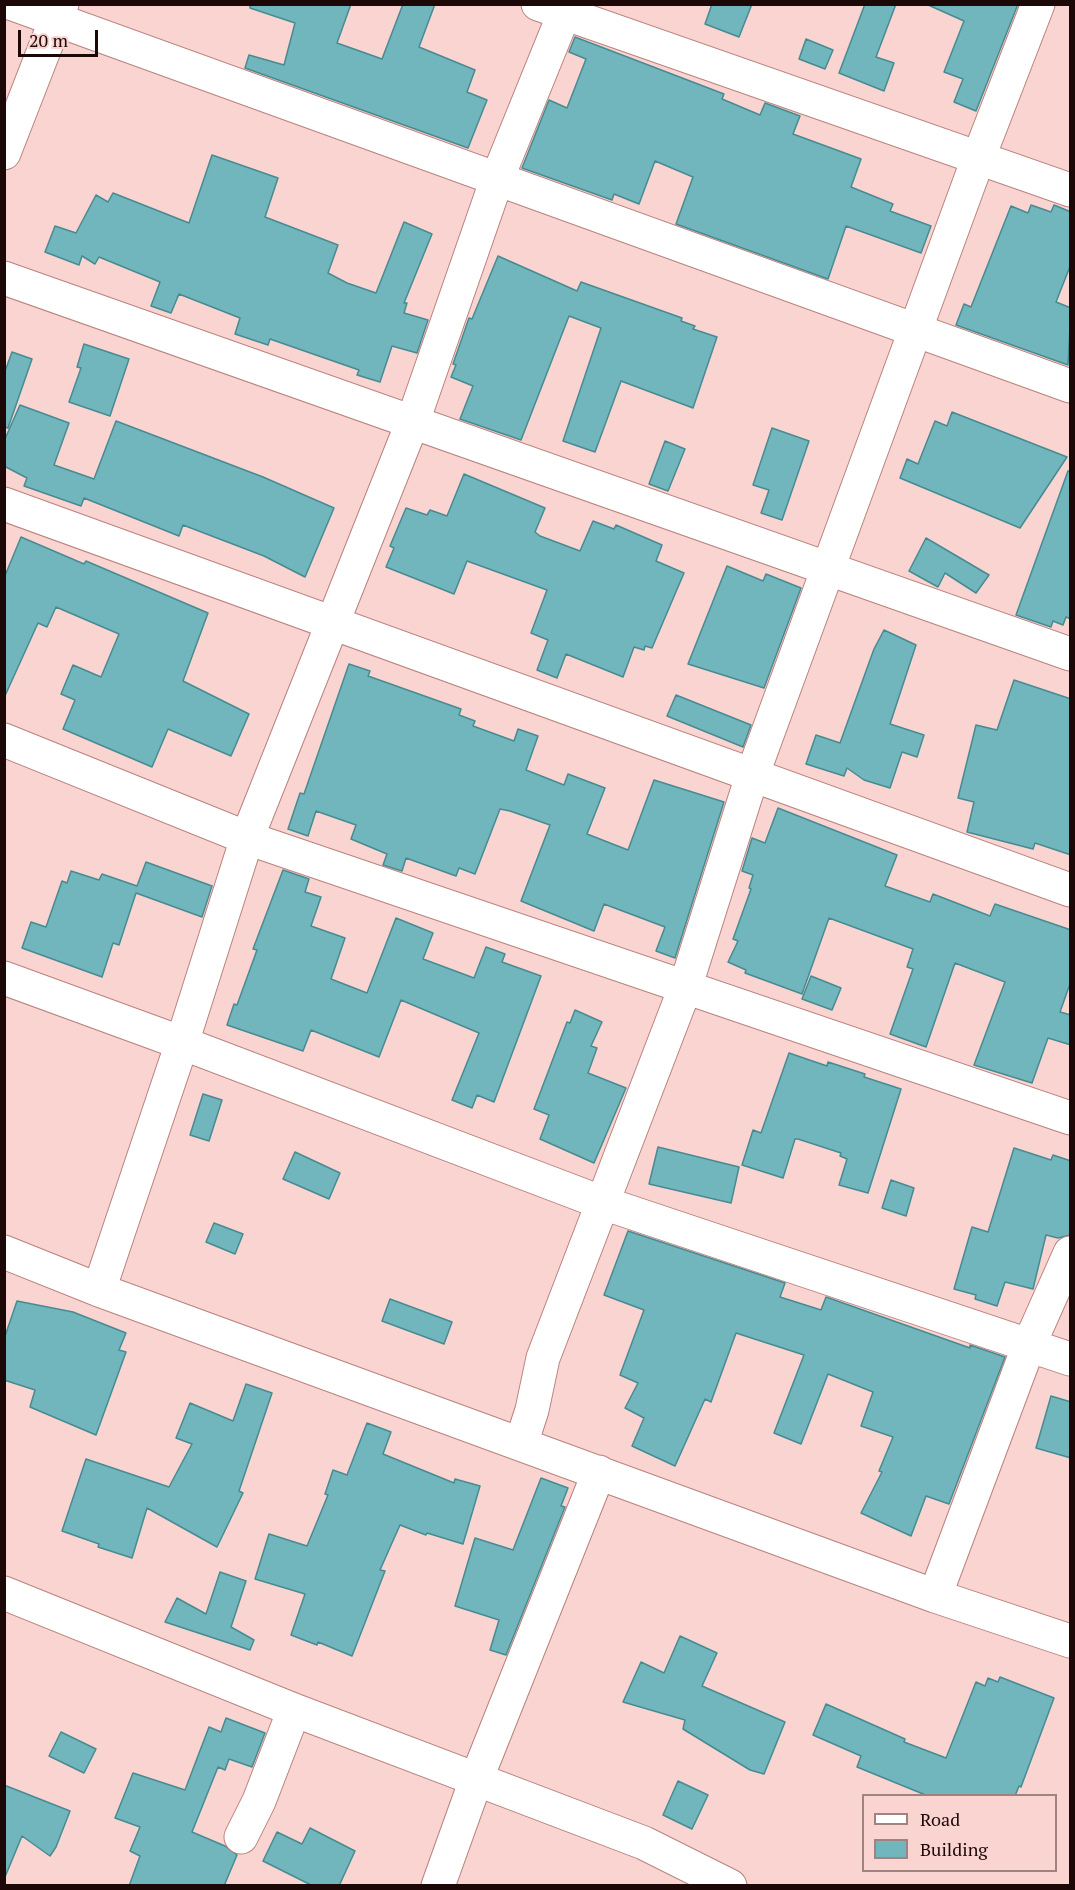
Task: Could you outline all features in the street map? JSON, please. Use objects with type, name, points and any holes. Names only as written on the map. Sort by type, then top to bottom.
[{"type":"street","points":[[13,4],[59,12],[497,179],[1071,386]]},
{"type":"street","points":[[521,1444],[532,1410],[543,1358],[685,987],[752,776],[917,331],[978,159],[1038,4]]},
{"type":"street","points":[[99,1290],[183,1042],[247,838],[414,421],[557,8],[978,159],[1071,190]]},
{"type":"street","points":[[4,153],[59,12]]},
{"type":"street","points":[[4,278],[1071,654]]},
{"type":"street","points":[[4,504],[1071,890]]},
{"type":"street","points":[[4,740],[247,838],[1071,1118]]},
{"type":"street","points":[[4,978],[183,1042],[603,1203],[1071,1359]]},
{"type":"street","points":[[4,1252],[99,1290],[935,1596],[1071,1641]]},
{"type":"street","points":[[935,1596],[1029,1345],[1071,1253]]},
{"type":"street","points":[[438,1886],[477,1780],[599,1472]]},
{"type":"street","points":[[4,1593],[294,1710],[644,1843],[730,1886]]},
{"type":"street","points":[[241,1837],[259,1801],[294,1710]]},
{"type":"building","points":[[250,4],[351,4],[337,43],[382,59],[403,4],[435,4],[419,47],[475,70],[467,92],[487,100],[468,148],[245,68],[249,55],[284,65],[295,23],[250,8]]},
{"type":"building","points":[[712,4],[752,4],[739,37],[705,24]]},
{"type":"building","points":[[865,4],[896,4],[876,57],[894,63],[884,91],[839,73]]},
{"type":"building","points":[[926,4],[1018,4],[976,111],[954,102],[963,79],[944,72],[964,21]]},
{"type":"building","points":[[575,37],[724,94],[722,99],[760,115],[765,103],[800,116],[793,134],[861,159],[851,187],[893,204],[890,211],[931,226],[921,253],[846,226],[828,279],[676,224],[693,177],[655,161],[639,204],[614,194],[612,200],[522,168],[549,100],[567,108],[586,59],[569,52]]},
{"type":"building","points":[[806,39],[833,50],[825,69],[799,59]]},
{"type":"building","points":[[212,155],[278,178],[265,217],[338,245],[328,273],[347,283],[376,293],[404,222],[432,234],[404,303],[407,303],[404,313],[428,320],[417,353],[392,346],[380,382],[357,375],[359,370],[270,339],[268,345],[235,334],[240,318],[179,294],[171,313],[151,306],[160,282],[99,257],[95,264],[82,256],[79,265],[45,252],[55,226],[76,233],[96,195],[108,202],[113,193],[189,223]]},
{"type":"building","points":[[1031,205],[1051,212],[1054,205],[1071,212],[1071,264],[1056,302],[1071,308],[1068,365],[956,325],[964,304],[971,307],[1011,206],[1028,213]]},
{"type":"building","points":[[498,256],[577,291],[581,282],[682,318],[681,321],[695,326],[693,329],[717,337],[693,408],[621,381],[595,452],[563,441],[601,328],[569,316],[521,440],[460,419],[473,386],[451,377],[456,365],[453,364],[469,318],[472,319]]},
{"type":"building","points":[[84,344],[129,359],[110,416],[69,402],[81,368],[77,367]]},
{"type":"building","points":[[12,352],[32,359],[8,428],[4,427],[4,374]]},
{"type":"building","points":[[20,405],[69,423],[54,465],[94,479],[116,421],[263,477],[334,508],[305,577],[264,556],[183,525],[179,536],[84,498],[81,506],[24,486],[27,478],[4,466],[4,441]]},
{"type":"building","points":[[952,412],[1067,457],[1020,528],[900,478],[907,459],[918,464],[935,421],[947,426]]},
{"type":"building","points":[[772,428],[809,441],[782,520],[761,513],[769,490],[753,485]]},
{"type":"building","points":[[665,441],[685,449],[668,491],[649,484]]},
{"type":"building","points":[[1068,471],[1071,471],[1071,619],[1066,617],[1063,625],[1053,621],[1051,627],[1016,615]]},
{"type":"building","points":[[464,474],[545,508],[535,532],[540,536],[580,551],[593,521],[614,529],[616,525],[662,545],[656,561],[684,573],[652,648],[645,646],[644,650],[634,647],[623,677],[566,654],[557,678],[537,670],[548,640],[531,633],[547,590],[467,561],[454,594],[386,567],[394,548],[390,546],[406,508],[427,515],[430,510],[447,516]]},
{"type":"building","points":[[21,537],[84,564],[86,561],[208,613],[183,681],[249,714],[231,756],[168,729],[152,767],[63,729],[75,700],[61,694],[73,665],[101,677],[119,634],[56,607],[47,627],[38,623],[4,698],[4,578]]},
{"type":"building","points":[[926,538],[989,575],[976,593],[945,573],[938,587],[909,571]]},
{"type":"building","points":[[727,566],[763,581],[766,574],[801,588],[764,688],[688,664]]},
{"type":"building","points":[[884,630],[916,645],[890,724],[924,735],[917,757],[902,752],[890,788],[864,780],[847,768],[844,776],[806,764],[816,735],[840,743],[874,649]]},
{"type":"building","points":[[349,664],[370,671],[368,676],[461,709],[459,715],[475,721],[473,726],[514,741],[518,729],[538,736],[526,770],[564,785],[568,774],[605,788],[587,834],[628,850],[654,780],[724,802],[675,958],[656,951],[665,927],[604,904],[594,931],[521,901],[550,825],[510,811],[500,809],[475,874],[459,868],[456,876],[406,858],[402,871],[383,865],[387,854],[351,839],[356,825],[316,811],[308,836],[288,829],[300,793],[304,794]]},
{"type":"building","points":[[1014,680],[1071,699],[1071,855],[1035,843],[1033,849],[967,832],[974,802],[958,798],[976,725],[997,730]]},
{"type":"building","points":[[676,695],[751,725],[743,747],[667,716]]},
{"type":"building","points":[[778,808],[897,855],[885,886],[930,902],[933,894],[990,916],[995,904],[1071,930],[1071,981],[1060,1012],[1071,1015],[1071,1045],[1048,1038],[1032,1083],[974,1065],[1005,982],[955,963],[926,1047],[890,1034],[913,969],[907,967],[913,949],[829,918],[802,994],[745,973],[746,970],[728,962],[738,941],[733,939],[751,889],[749,888],[753,875],[742,871],[752,838],[765,843]]},
{"type":"building","points":[[146,862],[212,886],[202,917],[136,893],[119,945],[113,943],[102,977],[22,948],[31,922],[46,927],[62,881],[67,883],[71,871],[99,880],[102,874],[137,886]]},
{"type":"building","points":[[283,870],[309,879],[305,892],[321,897],[311,926],[345,938],[331,979],[367,993],[396,918],[433,933],[423,959],[474,978],[486,947],[505,954],[502,962],[541,976],[494,1102],[477,1095],[472,1108],[452,1100],[479,1033],[401,1000],[379,1057],[311,1030],[303,1051],[227,1025],[234,1004],[237,1005],[257,950],[253,949]]},
{"type":"building","points":[[811,976],[841,988],[832,1010],[802,999]]},
{"type":"building","points":[[575,1010],[602,1022],[591,1046],[597,1048],[588,1073],[626,1088],[594,1163],[540,1139],[549,1115],[534,1109],[567,1022],[570,1023]]},
{"type":"building","points":[[789,1053],[827,1066],[828,1062],[901,1089],[868,1193],[839,1185],[847,1159],[840,1156],[841,1153],[798,1139],[795,1139],[783,1178],[742,1165],[753,1130],[761,1133]]},
{"type":"building","points":[[203,1094],[222,1100],[209,1141],[190,1135]]},
{"type":"building","points":[[658,1147],[739,1167],[731,1203],[649,1184]]},
{"type":"building","points":[[1014,1148],[1051,1160],[1053,1155],[1071,1161],[1071,1235],[1058,1238],[1046,1235],[1033,1289],[1005,1282],[997,1306],[975,1299],[976,1295],[954,1289],[972,1227],[988,1232]]},
{"type":"building","points":[[295,1152],[340,1173],[329,1199],[283,1179]]},
{"type":"building","points":[[891,1180],[914,1188],[906,1216],[882,1208]]},
{"type":"building","points":[[214,1223],[243,1234],[235,1254],[206,1242]]},
{"type":"building","points":[[628,1231],[785,1283],[780,1297],[821,1310],[826,1297],[970,1348],[970,1345],[1005,1357],[949,1504],[926,1496],[911,1536],[861,1513],[882,1472],[879,1471],[893,1437],[861,1426],[873,1392],[828,1374],[801,1444],[774,1433],[804,1355],[736,1333],[711,1402],[705,1399],[675,1466],[632,1446],[644,1418],[625,1408],[638,1383],[620,1375],[644,1310],[604,1295]]},
{"type":"building","points":[[390,1299],[452,1322],[444,1344],[382,1321]]},
{"type":"building","points":[[17,1301],[73,1312],[126,1333],[119,1350],[126,1352],[96,1435],[30,1407],[35,1390],[4,1380],[4,1339]]},
{"type":"building","points":[[246,1384],[272,1393],[239,1491],[243,1493],[217,1547],[147,1508],[132,1558],[98,1547],[99,1544],[62,1531],[86,1459],[169,1487],[192,1444],[176,1438],[190,1403],[233,1421]]},
{"type":"building","points":[[1051,1396],[1071,1402],[1071,1458],[1036,1448]]},
{"type":"building","points":[[367,1423],[391,1432],[383,1454],[454,1483],[455,1479],[480,1486],[463,1544],[427,1533],[426,1535],[400,1525],[380,1570],[385,1571],[352,1656],[318,1642],[317,1645],[291,1635],[305,1594],[255,1579],[269,1534],[307,1546],[328,1495],[325,1494],[333,1470],[347,1475]]},
{"type":"building","points":[[541,1478],[568,1488],[561,1506],[565,1507],[506,1655],[490,1650],[499,1620],[455,1606],[475,1538],[513,1550]]},
{"type":"building","points":[[220,1572],[246,1581],[231,1627],[254,1640],[250,1650],[165,1622],[177,1598],[206,1614]]},
{"type":"building","points":[[680,1636],[717,1653],[702,1686],[785,1722],[764,1774],[750,1770],[683,1729],[685,1720],[623,1702],[641,1662],[664,1673]]},
{"type":"building","points":[[1000,1677],[1054,1698],[1021,1787],[1019,1786],[1016,1794],[923,1794],[857,1767],[861,1756],[813,1735],[826,1704],[905,1739],[904,1742],[946,1758],[976,1682],[985,1686],[988,1678],[998,1682]]},
{"type":"building","points":[[226,1718],[265,1733],[252,1767],[229,1759],[225,1770],[218,1767],[192,1832],[225,1846],[237,1855],[224,1886],[129,1886],[140,1856],[130,1851],[140,1827],[115,1818],[133,1773],[185,1790],[209,1727],[221,1732]]},
{"type":"building","points":[[61,1732],[96,1749],[84,1773],[49,1756]]},
{"type":"building","points":[[678,1781],[708,1795],[692,1829],[663,1815]]},
{"type":"building","points":[[4,1785],[70,1811],[56,1847],[50,1856],[22,1836],[5,1877]]},
{"type":"building","points":[[310,1828],[355,1851],[339,1886],[313,1886],[263,1861],[277,1832],[302,1844]]}]
